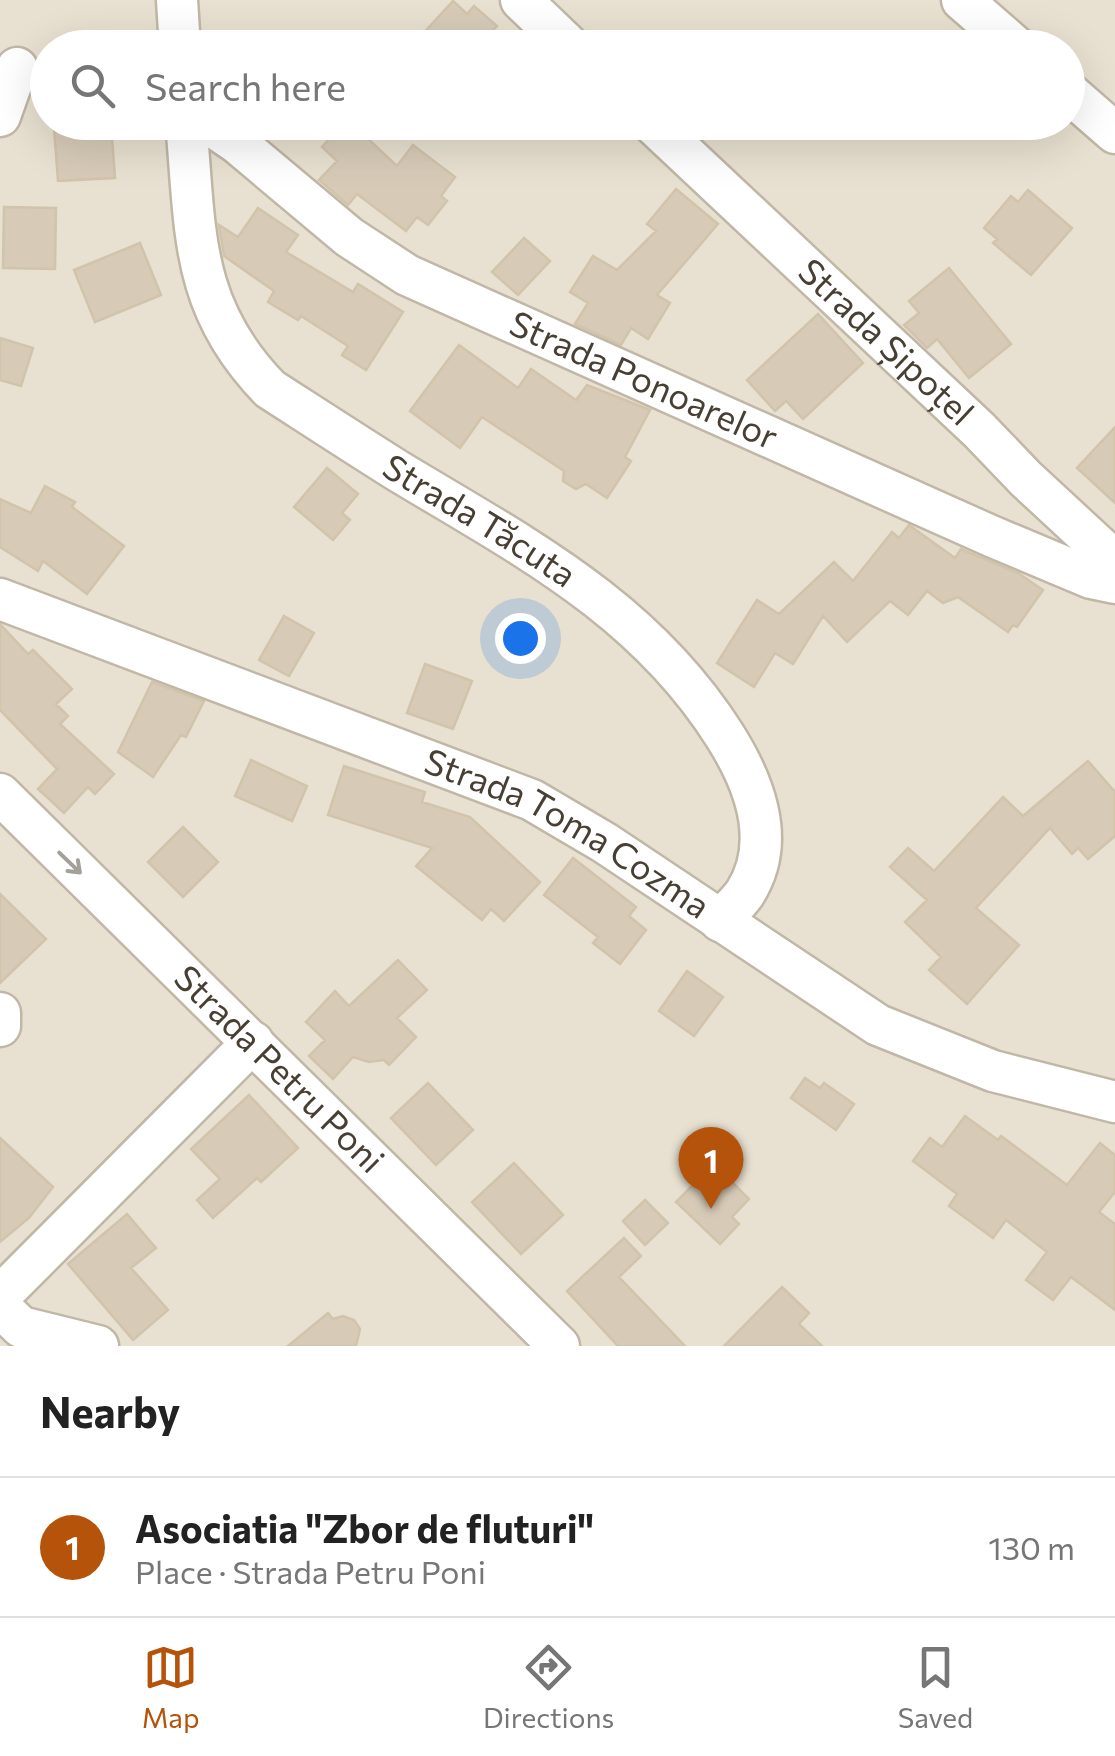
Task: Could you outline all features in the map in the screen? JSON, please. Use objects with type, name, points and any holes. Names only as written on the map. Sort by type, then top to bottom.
[{"type":"street","points":[[177,0],[179,30]]},
{"type":"street","points":[[520,0],[552,30]]},
{"type":"street","points":[[962,0],[996,30]]},
{"type":"street","points":[[0,116],[17,68]]},
{"type":"street","points":[[1085,107],[1115,133]]},
{"type":"street","name":"Strada Tăcuta","points":[[188,140],[197,242],[206,289],[226,336],[243,362],[270,389],[584,585],[654,646],[701,698],[737,755],[760,810],[757,867],[745,893],[720,921]]},
{"type":"street","name":"Strada Ponoarelor","points":[[233,140],[349,237],[407,275],[991,536],[1091,578],[1115,584]]},
{"type":"street","name":"Strada Șipoțel","points":[[670,140],[980,430],[1115,566]]},
{"type":"street","points":[[991,536],[1026,479]]},
{"type":"street","name":"Strada Toma Cozma","points":[[0,600],[532,800],[605,842],[878,1024],[993,1071],[1115,1102]]},
{"type":"street","name":"Strada Petru Poni","points":[[0,794],[559,1346]]},
{"type":"street","points":[[0,1014],[0,1026]]},
{"type":"street","points":[[0,1296],[253,1042]]},
{"type":"street","points":[[0,1306],[21,1327],[98,1346]]},
{"type":"shaded area","points":[[0,0],[1115,0],[1115,1346],[0,1346]]},
{"type":"building","points":[[453,1],[467,14],[474,6],[497,26],[493,30],[426,30]]},
{"type":"building","points":[[55,140],[112,140],[115,178],[58,181]]},
{"type":"building","points":[[328,140],[369,140],[397,166],[413,145],[455,177],[441,196],[447,201],[428,225],[417,217],[406,231],[357,194],[348,205],[319,180],[337,161],[322,147]]},
{"type":"building","points":[[676,189],[718,224],[657,295],[670,303],[648,339],[631,328],[621,345],[575,324],[588,303],[570,292],[593,256],[617,270],[656,231],[647,224]]},
{"type":"building","points":[[1028,190],[1072,228],[1031,275],[993,243],[997,239],[984,228],[1011,196],[1018,202]]},
{"type":"building","points":[[4,207],[56,208],[55,269],[3,268]]},
{"type":"building","points":[[258,208],[298,235],[286,252],[353,292],[358,284],[403,312],[366,370],[342,355],[348,346],[301,316],[298,320],[268,302],[274,291],[224,256],[219,225],[238,237]]},
{"type":"building","points":[[524,238],[550,261],[518,295],[492,272]]},
{"type":"building","points":[[140,243],[161,295],[95,322],[74,270]]},
{"type":"building","points":[[949,268],[1011,344],[969,378],[937,339],[927,348],[904,325],[919,313],[909,301]]},
{"type":"building","points":[[818,314],[863,363],[803,419],[786,401],[775,411],[747,380]]},
{"type":"building","points":[[0,338],[33,348],[21,386],[0,380]]},
{"type":"building","points":[[459,345],[518,388],[531,369],[576,400],[587,385],[650,410],[625,457],[631,461],[607,498],[586,484],[576,489],[563,481],[564,471],[482,417],[460,448],[410,411]]},
{"type":"building","points":[[1115,427],[1115,503],[1077,468]]},
{"type":"building","points":[[327,468],[358,494],[342,513],[350,520],[333,540],[294,507]]},
{"type":"building","points":[[45,486],[75,502],[72,507],[124,546],[87,594],[43,561],[38,571],[0,547],[0,499],[31,513]]},
{"type":"building","points":[[909,525],[955,558],[961,549],[1018,573],[1043,590],[1017,627],[1013,625],[1008,632],[958,597],[943,603],[927,591],[908,615],[890,601],[847,642],[823,616],[793,664],[775,653],[754,687],[717,663],[757,600],[779,614],[834,562],[853,581],[892,532],[899,538]]},
{"type":"building","points":[[284,616],[314,633],[289,676],[259,660]]},
{"type":"building","points":[[0,624],[28,654],[33,650],[72,689],[56,704],[68,716],[60,724],[114,774],[95,794],[88,787],[64,813],[38,789],[57,769],[0,710]]},
{"type":"building","points":[[425,664],[472,681],[453,729],[407,713]]},
{"type":"building","points":[[152,682],[204,701],[186,737],[181,735],[153,777],[118,752]]},
{"type":"building","points":[[251,760],[307,786],[292,821],[235,796]]},
{"type":"building","points":[[1088,761],[1115,792],[1115,836],[1088,859],[1078,848],[1072,854],[1050,828],[976,908],[1019,945],[967,1004],[929,970],[941,957],[905,922],[927,900],[890,867],[908,848],[934,871],[1003,797],[1023,816]]},
{"type":"building","points":[[344,766],[425,792],[422,802],[470,817],[540,882],[504,921],[491,909],[482,920],[416,866],[432,848],[328,815]]},
{"type":"building","points":[[183,827],[218,862],[183,897],[148,862]]},
{"type":"building","points":[[573,858],[636,907],[629,916],[646,930],[620,964],[593,943],[598,937],[544,895]]},
{"type":"building","points":[[0,894],[46,939],[0,983]]},
{"type":"building","points":[[398,960],[427,990],[397,1018],[416,1037],[389,1065],[384,1060],[369,1062],[353,1057],[333,1079],[309,1056],[325,1040],[306,1022],[335,991],[349,1006]]},
{"type":"building","points":[[687,971],[723,997],[694,1036],[659,1011]]},
{"type":"building","points":[[805,1078],[820,1088],[824,1083],[854,1104],[836,1130],[791,1098]]},
{"type":"building","points":[[428,1083],[473,1130],[436,1165],[391,1118]]},
{"type":"building","points":[[249,1095],[298,1148],[213,1218],[197,1200],[220,1179],[191,1149]]},
{"type":"building","points":[[965,1116],[998,1140],[1001,1136],[1067,1185],[1100,1143],[1115,1155],[1115,1192],[1099,1212],[1115,1224],[1115,1310],[1071,1277],[1053,1300],[1026,1280],[1047,1252],[1006,1220],[993,1238],[949,1206],[957,1194],[913,1161],[930,1138],[942,1147]]},
{"type":"building","points":[[0,1138],[53,1187],[29,1218],[0,1242]]},
{"type":"building","points":[[514,1163],[563,1215],[521,1254],[472,1202]]},
{"type":"building","points":[[714,1164],[749,1199],[732,1217],[739,1224],[720,1244],[676,1202]]},
{"type":"building","points":[[645,1200],[668,1223],[645,1245],[623,1221]]},
{"type":"building","points":[[127,1214],[156,1248],[131,1268],[168,1310],[133,1340],[68,1264]]},
{"type":"building","points":[[624,1238],[641,1256],[619,1277],[685,1346],[618,1346],[567,1291]]},
{"type":"building","points":[[782,1287],[809,1313],[799,1324],[822,1346],[724,1346]]},
{"type":"building","points":[[328,1313],[333,1319],[343,1316],[354,1320],[360,1329],[356,1346],[288,1346]]},
{"type":"place","name":"Asociatia \"Zbor de fluturi\"","points":[[711,1209]]}]
